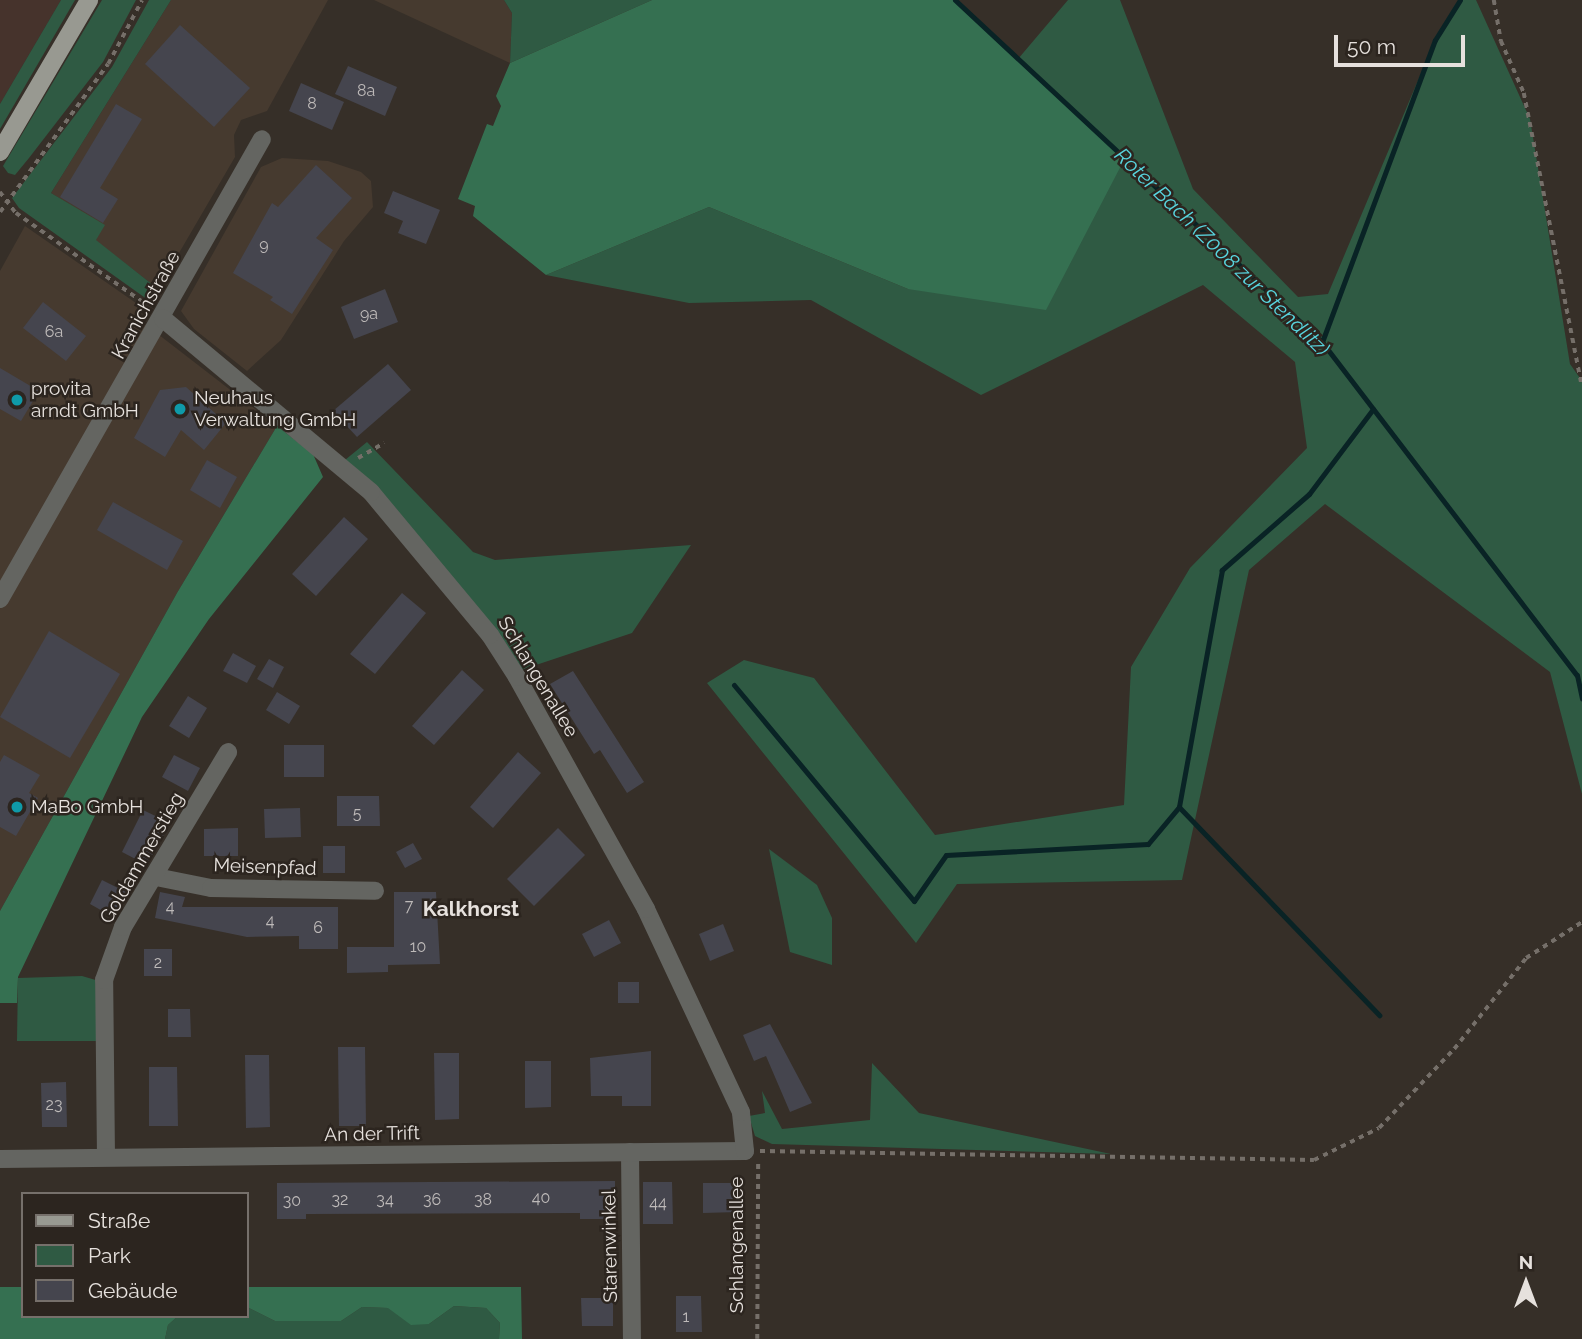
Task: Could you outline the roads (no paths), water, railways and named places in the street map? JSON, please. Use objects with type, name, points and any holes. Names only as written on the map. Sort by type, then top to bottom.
[{"type":"main road","points":[[0,152],[89,0]]},
{"type":"street","name":"Kranichstraße","points":[[0,599],[163,318],[262,139]]},
{"type":"street","name":"Schlangenallee","points":[[163,318],[371,492],[490,635],[517,677],[646,909],[741,1112],[751,1151]]},
{"type":"street","name":"Goldammerstieg","points":[[106,1157],[104,980],[123,927],[156,877],[228,752]]},
{"type":"street","name":"Meisenpfad","points":[[156,877],[211,888],[374,891]]},
{"type":"street","name":"An der Trift","points":[[0,1158],[751,1151]]},
{"type":"street","name":"Starenwinkel","points":[[630,1152],[632,1339]]},
{"type":"waterway","name":"Roter Bach (Z008 zur Stendlitz)","points":[[955,0],[1322,342],[1577,675],[1582,698]]},
{"type":"waterway","points":[[1322,342],[1435,40],[1460,0]]},
{"type":"waterway","points":[[1373,409],[1309,494],[1222,570],[1179,807],[1379,1015]]},
{"type":"waterway","points":[[734,685],[914,901],[946,855],[1148,844],[1179,807]]},
{"type":"place","name":"provita arndt GmbH","points":[[17,400]]},
{"type":"place","name":"Neuhaus Verwaltung GmbH","points":[[180,409]]},
{"type":"place","name":"MaBo GmbH","points":[[17,807]]},
{"type":"district","name":"Kalkhorst","points":[[471,909]]}]
